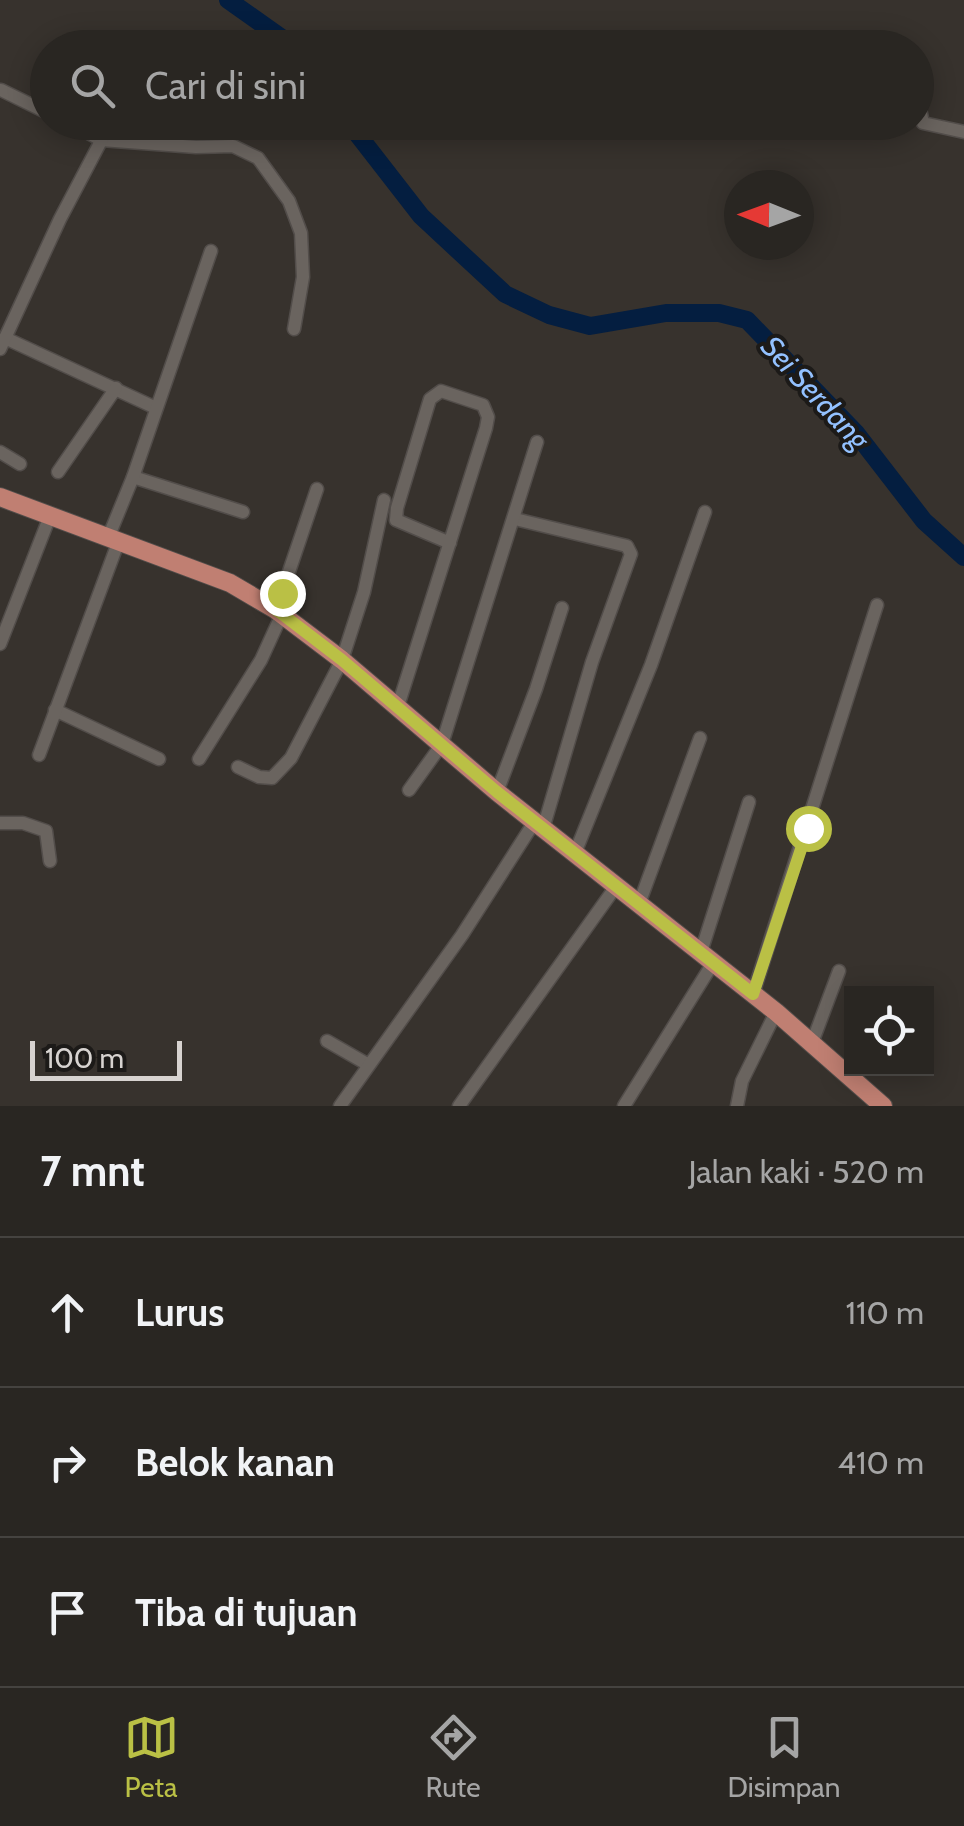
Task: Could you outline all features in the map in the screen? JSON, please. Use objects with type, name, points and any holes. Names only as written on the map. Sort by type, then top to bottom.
[{"type":"main road","points":[[0,497],[230,583],[279,612],[398,706],[497,792],[776,1012],[884,1106]]},
{"type":"street","points":[[1,90],[30,104]]},
{"type":"street","points":[[934,125],[964,132]]},
{"type":"street","points":[[156,408],[3,343],[100,140],[233,146],[258,158],[290,201],[301,233],[303,277],[294,329]]},
{"type":"street","points":[[39,755],[211,250]]},
{"type":"street","points":[[58,472],[116,388]]},
{"type":"street","points":[[398,706],[450,543],[488,417],[483,405],[441,391],[430,399],[396,520],[450,543]]},
{"type":"street","points":[[409,790],[442,744],[537,442]]},
{"type":"street","points":[[0,452],[20,464]]},
{"type":"street","points":[[133,478],[243,512]]},
{"type":"street","points":[[200,758],[261,660],[316,489]]},
{"type":"street","points":[[238,767],[267,778],[282,771],[342,660],[364,592],[384,500]]},
{"type":"street","points":[[575,853],[651,665],[705,512]]},
{"type":"street","points":[[0,644],[50,516]]},
{"type":"street","points":[[340,1106],[539,825],[631,554],[628,546],[515,520]]},
{"type":"street","points":[[753,994],[877,605]]},
{"type":"street","points":[[497,792],[562,608]]},
{"type":"street","points":[[55,710],[159,759]]},
{"type":"street","points":[[639,904],[700,738]]},
{"type":"street","points":[[624,1106],[707,957],[750,802]]},
{"type":"street","points":[[0,824],[22,823],[46,831],[50,862]]},
{"type":"street","points":[[458,1106],[618,885]]},
{"type":"street","points":[[812,1043],[838,971]]},
{"type":"street","points":[[737,1106],[742,1081],[776,1012]]},
{"type":"street","points":[[327,1041],[367,1064]]},
{"type":"waterway","name":"Sei Serdang","points":[[228,0],[270,30]]},
{"type":"waterway","name":"Sei Serdang","points":[[362,140],[421,216],[505,294],[549,315],[590,326],[666,313],[719,313],[747,320],[856,433],[924,521],[964,557]]},
{"type":"route","points":[[282,593],[276,610],[398,706],[497,792],[753,994],[808,828]]}]
